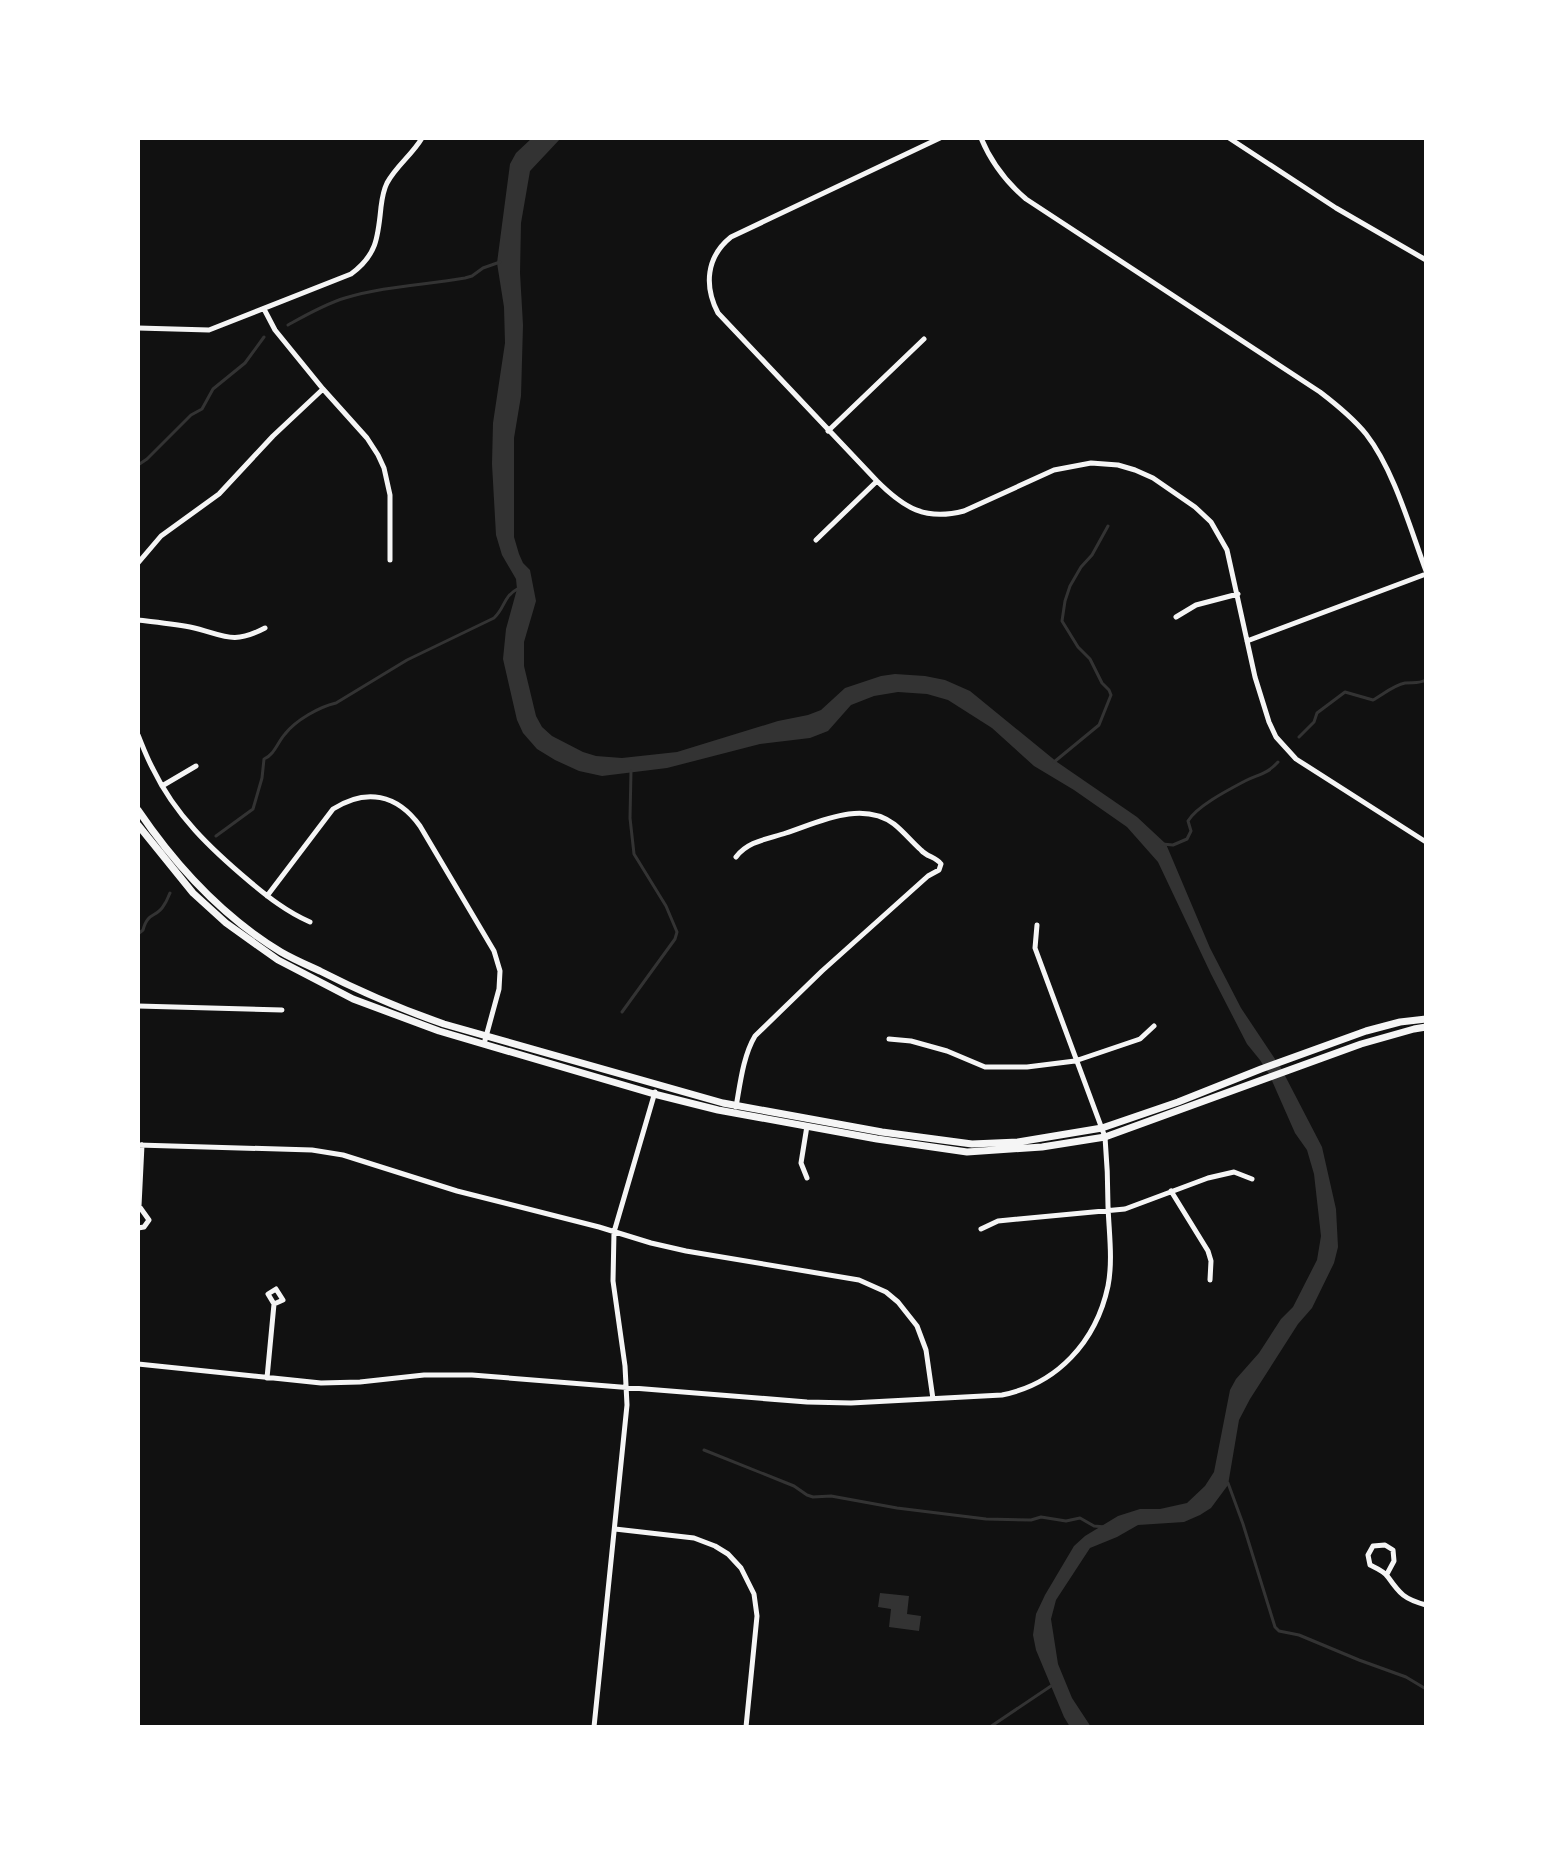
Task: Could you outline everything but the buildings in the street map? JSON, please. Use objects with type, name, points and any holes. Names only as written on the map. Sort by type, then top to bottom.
[{"type":"main road","points":[[138,810],[185,870],[231,915],[283,953],[358,991],[485,1040],[654,1094],[877,1139],[967,1152],[1042,1147],[1105,1137],[1426,1019]]},
{"type":"main road","points":[[138,825],[193,893],[226,923],[278,960],[324,985],[401,1018],[657,1085],[736,1109],[809,1117],[882,1132],[972,1144],[1018,1142],[1102,1128],[1366,1031],[1414,1024],[1426,1027]]},
{"type":"main road","points":[[324,985],[328,975]]},
{"type":"street","points":[[138,328],[209,330],[351,274],[372,254],[383,190],[396,168],[422,138]]},
{"type":"street","points":[[940,138],[748,227],[725,242],[713,258],[709,270],[709,290],[718,313],[828,431],[902,504],[938,515],[964,511],[1054,470],[1107,463],[1153,478],[1195,507],[1218,531],[1227,550],[1255,677],[1265,712],[1283,746],[1296,759],[1426,842]]},
{"type":"street","points":[[981,138],[996,166],[1026,199],[1320,392],[1351,417],[1382,459],[1426,572],[1247,641]]},
{"type":"street","points":[[1229,138],[1336,208],[1426,260]]},
{"type":"street","points":[[264,309],[275,330],[378,455],[390,495],[390,560]]},
{"type":"street","points":[[828,431],[924,339]]},
{"type":"street","points":[[138,563],[161,536],[219,494],[273,436],[323,389]]},
{"type":"street","points":[[816,540],[877,481]]},
{"type":"street","points":[[1176,617],[1196,605],[1238,594]]},
{"type":"street","points":[[138,620],[190,627],[235,638],[265,628]]},
{"type":"street","points":[[138,735],[162,786],[203,840],[281,907],[310,922]]},
{"type":"street","points":[[162,786],[196,766]]},
{"type":"street","points":[[267,896],[333,809],[344,802],[366,796],[391,800],[413,815],[494,951],[500,971],[499,989],[485,1040]]},
{"type":"street","points":[[736,857],[751,844],[832,818],[862,813],[893,823],[923,852],[938,859],[941,864],[939,870],[892,907],[755,1036],[750,1044],[736,1109]]},
{"type":"street","points":[[138,1364],[321,1383],[456,1374],[851,1403],[987,1396],[1013,1393],[1040,1383],[1073,1357],[1092,1329],[1108,1285],[1111,1241],[1105,1137],[1035,948],[1037,925]]},
{"type":"street","points":[[138,1006],[282,1010]]},
{"type":"street","points":[[889,1039],[911,1041],[947,1051],[985,1067],[1027,1067],[1075,1061],[1140,1039],[1154,1026]]},
{"type":"street","points":[[594,1727],[627,1405],[613,1281],[614,1232],[657,1085]]},
{"type":"street","points":[[807,1178],[801,1163],[809,1117]]},
{"type":"street","points":[[138,1228],[144,1227],[149,1220],[139,1207],[140,1145],[312,1150],[343,1155],[457,1191],[686,1251],[852,1278],[873,1285],[898,1302],[917,1326],[926,1350],[933,1399]]},
{"type":"street","points":[[981,1229],[998,1221],[1125,1209],[1208,1178],[1234,1172],[1252,1179]]},
{"type":"street","points":[[1171,1191],[1208,1251],[1210,1280]]},
{"type":"street","points":[[267,1378],[274,1304]]},
{"type":"street","points":[[615,1529],[694,1538],[728,1554],[741,1568],[754,1594],[757,1608],[746,1727]]},
{"type":"street","points":[[1387,1574],[1394,1561],[1393,1550],[1385,1545],[1373,1546],[1368,1555],[1370,1565],[1387,1574],[1402,1596],[1426,1605]]},
{"type":"shaded area","points":[[532,138],[561,138],[530,171],[521,223],[521,396],[514,438],[514,537],[523,563],[530,570],[536,601],[524,642],[524,666],[536,716],[542,727],[552,736],[583,752],[622,758],[677,752],[808,715],[821,710],[845,688],[881,676],[925,676],[945,680],[970,691],[1057,762],[1137,817],[1166,844],[1210,948],[1241,1008],[1281,1068],[1322,1147],[1336,1209],[1338,1247],[1334,1263],[1312,1308],[1298,1324],[1239,1420],[1228,1485],[1211,1508],[1200,1515],[1184,1522],[1138,1525],[1090,1548],[1056,1600],[1051,1619],[1058,1664],[1072,1698],[1091,1727],[1070,1727],[1064,1717],[1036,1650],[1033,1635],[1036,1614],[1074,1546],[1085,1536],[1118,1516],[1140,1509],[1160,1509],[1187,1503],[1205,1486],[1214,1472],[1230,1390],[1293,1307],[1317,1260],[1321,1236],[1314,1174],[1307,1150],[1295,1133],[1269,1074],[1247,1044],[1158,862],[1127,827],[1034,766],[992,728],[948,700],[927,694],[898,692],[874,696],[851,705],[828,731],[810,738],[760,744],[667,768],[602,776],[579,771],[555,760],[537,749],[523,733],[517,720],[503,659],[506,629],[517,589],[516,579],[502,555],[496,535],[492,464],[493,423],[505,343],[504,307],[497,263],[510,164],[516,153]]},
{"type":"shaded area","points":[[880,1593],[909,1596],[907,1614],[921,1616],[919,1631],[889,1627],[891,1609],[878,1607]]},
{"type":"waterway","points":[[288,325],[345,298],[390,288],[465,278],[500,262]]},
{"type":"waterway","points":[[138,465],[191,415],[202,409],[213,389],[245,363],[264,337]]},
{"type":"waterway","points":[[1054,762],[1099,725],[1111,695],[1062,621],[1070,586],[1108,526]]},
{"type":"waterway","points":[[216,836],[253,809],[264,759],[295,724],[407,660],[494,618],[510,595],[519,588]]},
{"type":"waterway","points":[[1299,737],[1314,722],[1317,713],[1345,692],[1373,700],[1401,684],[1426,680]]},
{"type":"waterway","points":[[1162,844],[1173,845],[1187,839],[1191,831],[1188,821],[1192,815],[1278,762]]},
{"type":"waterway","points":[[622,1012],[677,932],[666,906],[634,854],[630,818],[631,771]]},
{"type":"waterway","points":[[138,934],[147,920],[161,909],[170,893]]},
{"type":"waterway","points":[[704,1450],[794,1486],[813,1497],[831,1496],[986,1519],[1031,1520],[1041,1517],[1066,1521],[1080,1518],[1094,1526],[1105,1527]]},
{"type":"waterway","points":[[1228,1483],[1275,1627],[1406,1677],[1426,1689]]},
{"type":"waterway","points":[[990,1727],[1051,1686]]}]
